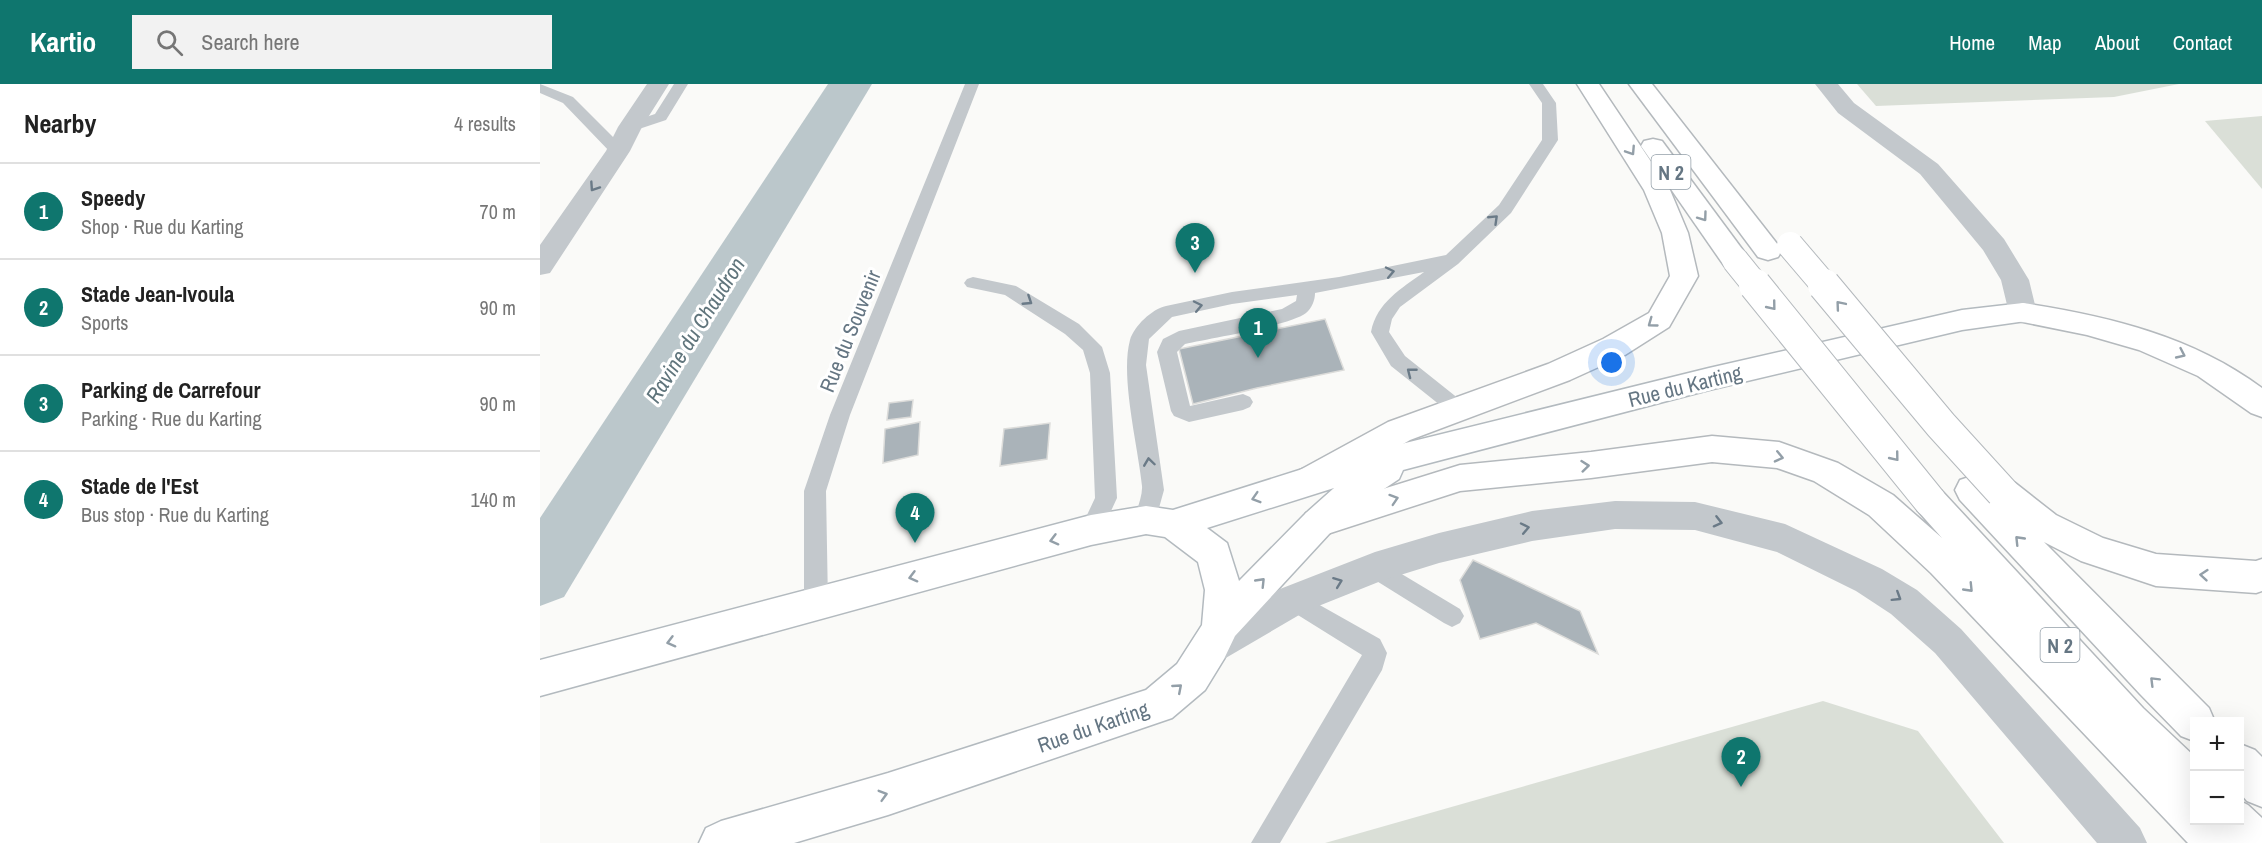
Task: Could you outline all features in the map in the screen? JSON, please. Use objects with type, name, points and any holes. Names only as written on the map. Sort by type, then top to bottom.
[{"type":"main road","points":[[1312,480],[1399,431],[1559,372],[1614,347],[1659,320],[1684,276],[1675,233],[1657,190],[1588,84]]},
{"type":"main road","name":"N 2","points":[[1608,84],[1735,260],[1930,501],[2128,722],[2190,780]]},
{"type":"main road","name":"N 2","points":[[1640,84],[1987,491],[2154,681],[2190,717]]},
{"type":"main road","points":[[1658,84],[1779,248]]},
{"type":"main road","name":"Rue du Karting","points":[[540,678],[1091,530],[1160,522],[1312,480],[1709,379],[1962,320],[2064,309],[2129,317],[2189,333],[2229,353],[2262,375]]},
{"type":"main road","points":[[2024,313],[2118,331],[2176,351],[2216,372],[2243,389],[2262,405]]},
{"type":"main road","points":[[1318,523],[1460,478],[1591,465],[1712,449],[1779,455],[1827,472],[1881,505],[1944,562],[2190,815]]},
{"type":"main road","name":"Rue du Karting","points":[[721,843],[827,812],[1158,705],[1191,676],[1216,636],[1318,523],[1351,493],[1408,456]]},
{"type":"main road","points":[[1987,491],[2044,525],[2103,554],[2156,570],[2212,576],[2256,577],[2262,575]]},
{"type":"main road","points":[[1160,522],[1214,554],[1223,590],[1216,636]]},
{"type":"main road","points":[[2244,768],[2262,786]]},
{"type":"main road","points":[[782,843],[827,812]]},
{"type":"main road","points":[[2200,825],[2218,843]]},
{"type":"main road","points":[[2238,825],[2257,843]]},
{"type":"street","points":[[540,266],[618,151],[630,127],[658,84]]},
{"type":"street","points":[[1827,84],[1846,108],[1929,169],[1994,245],[2015,280],[2024,313]]},
{"type":"street","points":[[1216,636],[1293,600],[1375,568],[1439,548],[1532,526],[1615,515],[1695,516],[1785,539],[1869,580],[1896,596],[1940,633],[2125,843]]},
{"type":"lane","points":[[630,127],[661,117],[681,84]]},
{"type":"lane","name":"Rue du Souvenir","points":[[816,603],[815,491],[840,415],[972,84]]},
{"type":"lane","points":[[1457,408],[1398,361],[1380,332],[1383,318],[1394,303],[1452,260],[1504,209],[1550,140],[1549,103],[1536,84]]},
{"type":"lane","points":[[540,88],[568,100],[618,151]]},
{"type":"lane","points":[[1160,522],[1153,490],[1136,365],[1140,338],[1150,325],[1166,312],[1232,298],[1305,289],[1452,260]]},
{"type":"lane","points":[[974,283],[1010,290],[1072,329],[1092,347],[1100,373],[1106,498],[1091,530]]},
{"type":"lane","points":[[1243,402],[1189,414],[1181,411],[1167,352],[1170,344],[1179,338],[1286,315],[1297,310],[1306,302],[1305,289]]},
{"type":"lane","points":[[1375,568],[1452,616]]},
{"type":"lane","points":[[1265,843],[1373,662],[1375,653],[1371,647],[1293,600]]},
{"type":"shaded area","points":[[1857,84],[2179,84],[2114,97],[1876,106]]},
{"type":"shaded area","points":[[2262,116],[2262,189],[2205,121]]},
{"type":"shaded area","points":[[1823,701],[1918,731],[2004,843],[1325,843]]},
{"type":"building","points":[[1325,319],[1344,370],[1193,404],[1179,349]]},
{"type":"building","points":[[913,400],[911,417],[887,420],[889,403]]},
{"type":"building","points":[[920,422],[918,455],[883,463],[885,429]]},
{"type":"building","points":[[1050,423],[1047,459],[1000,466],[1004,429]]},
{"type":"building","points":[[1473,560],[1580,611],[1598,654],[1536,623],[1480,639],[1460,580]]},
{"type":"waterway","name":"Ravine du Chaudron","points":[[540,576],[850,84]]},
{"type":"place","name":"Parking de Carrefour","points":[[1195,273]]},
{"type":"place","name":"Speedy","points":[[1258,358]]},
{"type":"place","name":"Stade de l'Est","points":[[915,543]]},
{"type":"place","name":"Stade Jean-Ivoula","points":[[1741,787]]}]
